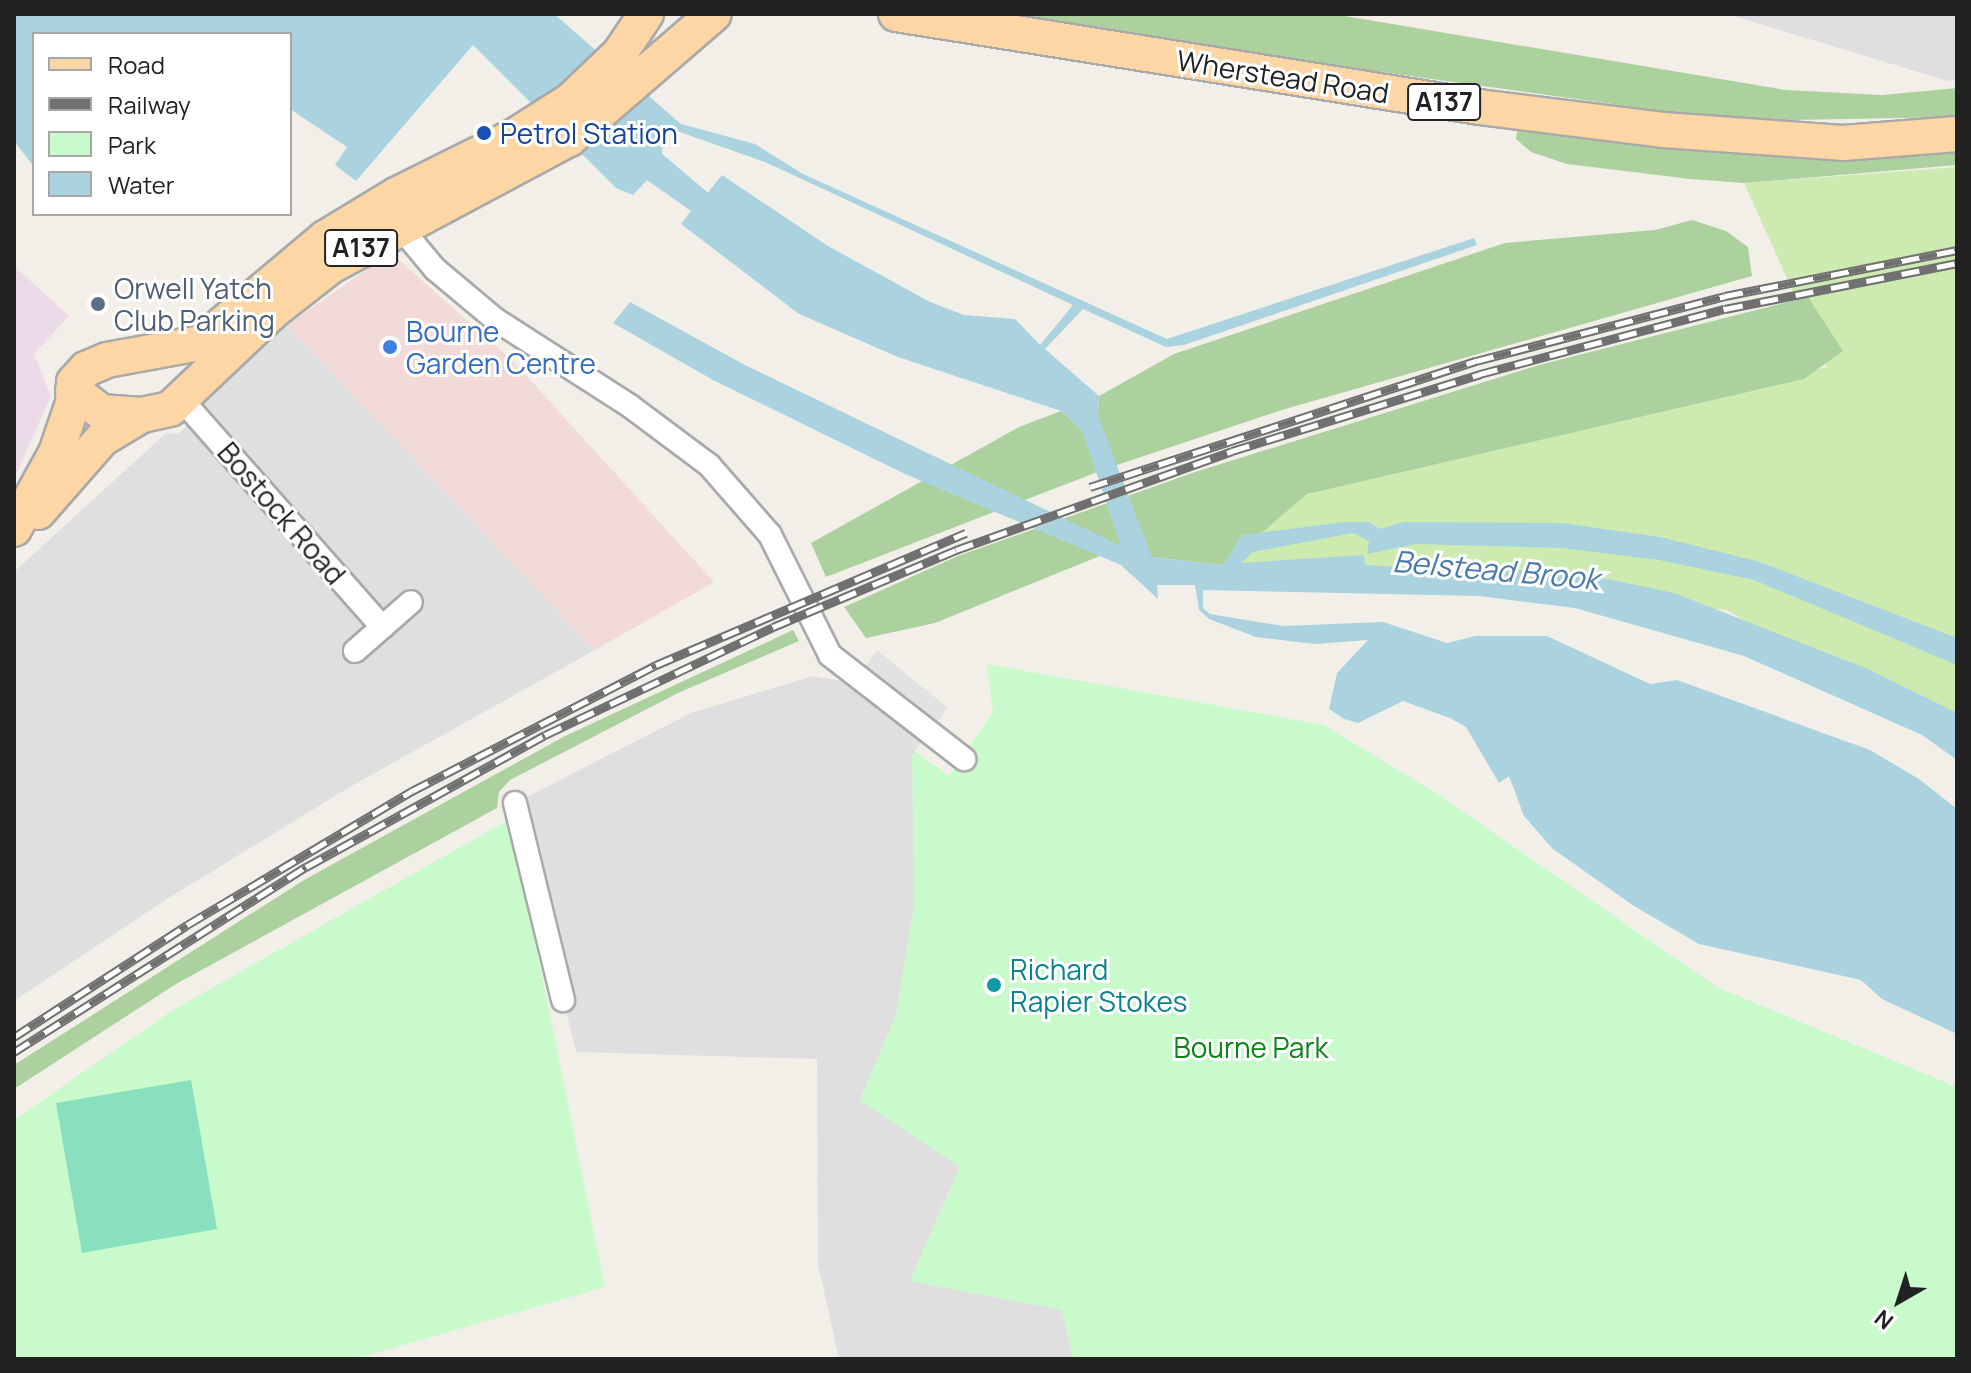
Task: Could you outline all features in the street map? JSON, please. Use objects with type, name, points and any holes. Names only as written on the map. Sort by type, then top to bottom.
[{"type":"main road","name":"A137","points":[[633,62],[646,14]]},
{"type":"main road","name":"Wherstead Road","points":[[896,14],[1479,107],[1663,130],[1843,143],[1957,134]]},
{"type":"main road","name":"A137","points":[[73,390],[101,412],[142,415],[162,412],[182,400],[288,299],[331,266],[400,227],[558,128],[633,62],[701,16]]},
{"type":"main road","name":"A137","points":[[14,531],[60,442],[76,379],[96,364],[200,343],[325,238],[558,128]]},
{"type":"main road","name":"A137","points":[[14,531],[54,497],[102,439],[142,415]]},
{"type":"street","points":[[400,227],[435,269],[496,320],[630,406],[709,465],[770,535],[830,655],[964,759]]},
{"type":"street","name":"Bostock Road","points":[[182,400],[382,627]]},
{"type":"street","points":[[355,651],[411,602]]},
{"type":"street","points":[[515,803],[563,1000]]},
{"type":"shaded area","points":[[1727,14],[1957,14],[1957,80],[1948,81]]},
{"type":"shaded area","points":[[391,253],[513,361],[714,582],[595,650],[287,325]]},
{"type":"shaded area","points":[[14,266],[69,316],[34,354],[51,396],[14,479]]},
{"type":"shaded area","points":[[287,325],[595,650],[348,788],[167,899],[14,1001],[14,572],[166,433],[178,434],[204,410],[203,399]]},
{"type":"shaded area","points":[[877,650],[948,708],[915,751],[910,743],[915,735],[851,685]]},
{"type":"shaded area","points":[[813,676],[848,682],[915,735],[910,743],[915,751],[914,906],[896,1016],[860,1100],[960,1167],[910,1281],[1063,1310],[1073,1359],[839,1359],[818,1264],[817,1059],[576,1052],[515,803],[691,713]]},
{"type":"green space","points":[[1002,14],[1333,14],[1786,90],[1882,95],[1957,88],[1957,117],[1735,121],[1214,49]]},
{"type":"green space","points":[[1519,118],[1957,145],[1957,165],[1744,183],[1690,179],[1567,164],[1531,152],[1516,139]]},
{"type":"green space","points":[[1957,167],[1957,751],[1727,610],[1202,564],[1307,494],[1827,367],[1744,183]]},
{"type":"green space","points":[[1692,220],[1726,231],[1748,247],[1752,276],[1285,409],[1105,469],[826,577],[811,543],[1019,427],[1061,411],[1082,430],[1098,416],[1099,396],[1174,354],[1505,243],[1655,230]]},
{"type":"green space","points":[[1808,297],[1843,351],[1804,379],[1307,494],[1224,565],[1151,557],[1139,532],[1122,547],[935,623],[866,638],[844,607],[958,556],[1195,472],[1539,365]]},
{"type":"green space","points":[[793,630],[799,641],[678,693],[510,780],[499,792],[497,808],[176,984],[14,1089],[14,1065],[304,880],[565,736]]},
{"type":"green space","name":"Bourne Park","points":[[987,664],[1324,725],[1436,793],[1717,987],[1957,1087],[1957,1359],[1073,1359],[1062,1310],[910,1281],[960,1167],[860,1100],[896,1016],[914,906],[912,757],[915,751],[949,776],[993,712]]},
{"type":"green space","points":[[510,819],[605,1287],[355,1359],[14,1359],[14,1120],[173,1010]]},
{"type":"green space","points":[[191,1080],[217,1229],[82,1253],[56,1103]]},
{"type":"water","points":[[14,14],[554,14],[681,124],[755,144],[803,174],[1167,339],[1474,238],[1477,245],[1184,345],[1166,347],[1083,309],[1045,349],[1099,396],[1098,416],[1152,557],[1223,565],[1242,535],[1344,522],[1369,522],[1380,529],[1404,522],[1562,523],[1660,537],[1760,562],[1957,638],[1957,665],[1754,580],[1659,560],[1562,548],[1416,544],[1367,554],[1369,541],[1353,533],[1253,552],[1241,563],[1364,555],[1365,565],[1486,572],[1556,568],[1674,593],[1868,669],[1957,713],[1957,760],[1922,735],[1744,656],[1575,608],[1479,596],[1203,590],[1203,608],[1210,614],[1283,626],[1383,622],[1447,643],[1475,636],[1547,636],[1650,684],[1677,680],[1870,750],[1919,779],[1957,809],[1957,1034],[1882,999],[1861,980],[1699,944],[1634,906],[1553,849],[1524,816],[1509,776],[1499,783],[1466,727],[1450,718],[1403,701],[1358,723],[1344,719],[1329,709],[1337,673],[1368,640],[1315,644],[1256,637],[1209,619],[1199,610],[1195,585],[1157,585],[1158,599],[1121,565],[905,474],[713,380],[613,323],[630,302],[745,365],[1121,546],[1082,430],[1061,411],[898,357],[799,314],[681,224],[691,211],[647,180],[633,195],[616,188],[473,45],[356,181],[335,165],[347,147],[292,110],[292,32],[32,32],[32,164],[14,141]],"holes":[[[680,132],[765,162],[1073,305],[1040,345],[1015,319],[964,315],[930,302],[828,246],[722,175],[705,196],[661,162],[664,133]]]},
{"type":"waterway","name":"Belstead Brook","points":[[658,155],[711,200]]},
{"type":"railway","points":[[1090,487],[1476,361],[1725,296],[1957,250]]},
{"type":"railway","points":[[14,1052],[306,867],[545,735],[773,627],[956,550],[1232,451],[1480,374],[1725,309],[1957,263]]},
{"type":"railway","points":[[14,1037],[187,925],[412,791],[656,665],[966,533]]},
{"type":"place","name":"Petrol Station","points":[[484,133]]},
{"type":"place","name":"Orwell Yatch Club Parking","points":[[98,304]]},
{"type":"place","name":"Bourne Garden Centre","points":[[390,347]]},
{"type":"place","name":"Richard Rapier Stokes","points":[[994,985]]}]
